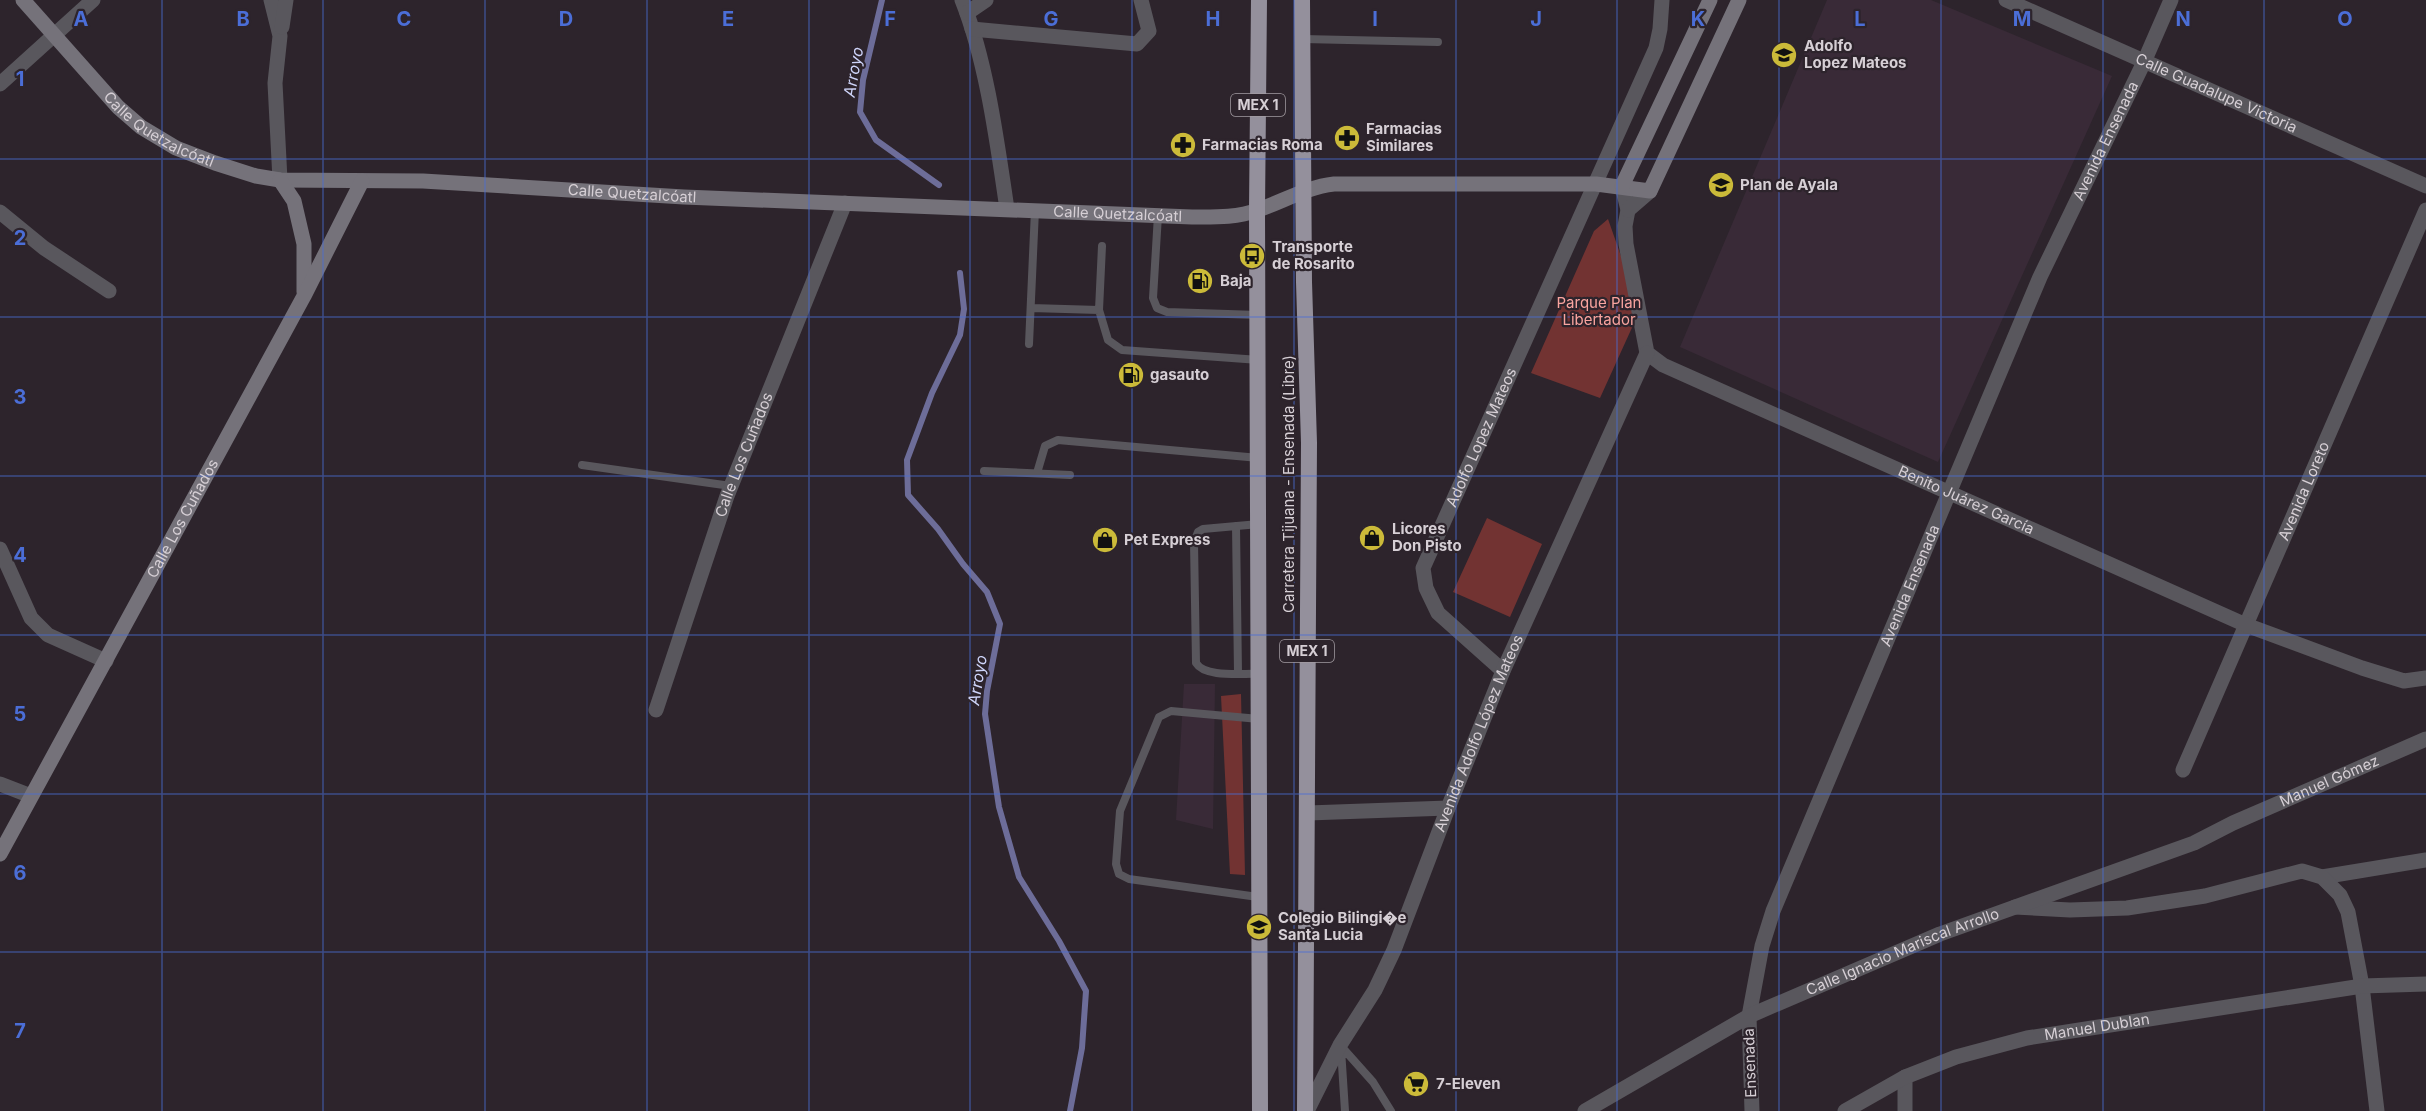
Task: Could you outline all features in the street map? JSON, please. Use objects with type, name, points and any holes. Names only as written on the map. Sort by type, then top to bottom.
[{"type":"highway","name":"Carretera Tijuana - Ensenada (Libre)","points":[[1259,0],[1257,210],[1260,524],[1258,897],[1260,1111]]},
{"type":"highway","name":"Carretera Tijuana - Ensenada (Libre)","points":[[1302,0],[1304,282],[1308,443],[1306,1111]]},
{"type":"main road","name":"Calle Quetzalcóatl","points":[[23,0],[118,107],[141,127],[176,148],[215,163],[256,176],[280,180],[423,181],[673,197],[1223,217],[1257,210],[1305,190]]},
{"type":"main road","points":[[1622,186],[1710,0]]},
{"type":"main road","points":[[1305,190],[1334,184],[1596,184],[1650,191],[1739,0]]},
{"type":"main road","points":[[280,180],[294,201],[304,244],[304,296]]},
{"type":"main road","name":"Calle Los Cuñados","points":[[0,854],[304,296],[362,181]]},
{"type":"street","points":[[0,84],[93,0]]},
{"type":"street","points":[[271,0],[280,36]]},
{"type":"street","points":[[280,180],[275,83],[286,0]]},
{"type":"street","points":[[986,0],[964,6],[972,29],[995,130],[1007,209]]},
{"type":"street","points":[[972,29],[1137,45],[1149,31],[1141,0]]},
{"type":"street","name":"Adolfo Lopez Mateos","points":[[1503,672],[1438,613],[1426,588],[1423,568],[1656,48],[1662,0]]},
{"type":"street","name":"Calle Guadalupe Victoria","points":[[2006,0],[2426,186]]},
{"type":"street","name":"Avenida Ensenada","points":[[1749,1016],[1762,946],[1773,910],[2040,277],[2144,63],[2171,0]]},
{"type":"street","points":[[1622,186],[1628,210],[1625,226],[1626,244],[1647,353]]},
{"type":"street","points":[[1628,210],[1650,191]]},
{"type":"street","name":"Calle Los Cuñados","points":[[656,710],[731,486],[844,203]]},
{"type":"street","name":"Avenida Loreto","points":[[2183,770],[2426,210]]},
{"type":"street","points":[[0,212],[44,248],[109,291]]},
{"type":"street","name":"Benito Juárez García","points":[[1647,353],[1663,365],[1691,379],[2246,625],[2404,681],[2426,678]]},
{"type":"street","name":"Avenida Adolfo López Mateos","points":[[1306,1111],[1340,1045],[1375,990],[1394,950],[1503,672],[1647,353]]},
{"type":"street","points":[[0,549],[31,618],[48,635],[106,661]]},
{"type":"street","name":"Manuel Gómez","points":[[2233,823],[2426,739]]},
{"type":"street","points":[[0,784],[31,796]]},
{"type":"street","points":[[1308,813],[1448,808]]},
{"type":"street","name":"Calle Ignacio Mariscal Arrollo","points":[[1590,1110],[1749,1016],[1940,934],[2194,843],[2233,823]]},
{"type":"street","points":[[2015,907],[2070,910],[2127,908],[2205,896],[2302,871],[2322,877],[2426,860]]},
{"type":"street","points":[[2322,877],[2340,895],[2348,912],[2362,986],[2377,1111]]},
{"type":"street","name":"Manuel Dublan","points":[[1845,1111],[1905,1077],[1956,1056],[2027,1038],[2362,986],[2426,984]]},
{"type":"street","name":"Ensenada","points":[[1749,1016],[1752,1111]]},
{"type":"street","points":[[1905,1077],[1905,1111]]},
{"type":"lane","points":[[1303,39],[1438,42]]},
{"type":"lane","points":[[1029,345],[1035,210]]},
{"type":"lane","points":[[1158,215],[1153,298],[1157,308],[1167,312],[1258,315]]},
{"type":"lane","points":[[1102,246],[1099,310],[1108,340],[1122,350],[1259,360]]},
{"type":"lane","points":[[1031,308],[1099,310]]},
{"type":"lane","points":[[1037,473],[1045,446],[1058,440],[1259,458]]},
{"type":"lane","points":[[582,465],[731,486]]},
{"type":"lane","points":[[984,471],[1070,475]]},
{"type":"lane","points":[[1259,674],[1203,671],[1195,658],[1196,537],[1203,529],[1260,524]]},
{"type":"lane","points":[[1236,526],[1238,673]]},
{"type":"lane","points":[[1258,897],[1128,879],[1119,874],[1116,864],[1120,811],[1159,717],[1171,711],[1259,719]]},
{"type":"lane","points":[[1340,1045],[1345,1111]]},
{"type":"lane","points":[[1340,1045],[1372,1082],[1391,1111]]},
{"type":"shaded area","points":[[1827,0],[1931,0],[2112,76],[1938,462],[1680,347]]},
{"type":"shaded area","points":[[1184,684],[1215,684],[1213,829],[1176,820]]},
{"type":"green space","name":"Parque Plan Libertador","points":[[1608,219],[1640,310],[1600,398],[1531,373],[1594,231]]},
{"type":"green space","points":[[1487,518],[1542,544],[1510,617],[1453,592]]},
{"type":"green space","points":[[1241,694],[1245,875],[1230,874],[1221,696]]},
{"type":"waterway","name":"Arroyo","points":[[882,0],[863,80],[860,112],[876,140],[939,185]]},
{"type":"waterway","name":"Arroyo","points":[[960,273],[964,309],[960,335],[932,393],[907,460],[908,495],[987,592],[1000,624],[987,691],[985,714],[999,807],[1019,877],[1059,941],[1086,991],[1082,1048],[1070,1111]]},
{"type":"place","name":"Adolfo Lopez Mateos","points":[[1784,55]]},
{"type":"place","name":"Farmacias Similares","points":[[1347,138]]},
{"type":"place","name":"Farmacias Roma","points":[[1183,145]]},
{"type":"place","name":"Plan de Ayala","points":[[1721,185]]},
{"type":"place","name":"Transporte de Rosarito","points":[[1252,256]]},
{"type":"place","name":"Baja","points":[[1200,281]]},
{"type":"place","name":"gasauto","points":[[1131,375]]},
{"type":"place","name":"Licores Don Pisto","points":[[1372,538]]},
{"type":"place","name":"Pet Express","points":[[1105,540]]},
{"type":"place","name":"Colegio Bilingi�e Santa Lucia","points":[[1259,927]]},
{"type":"place","name":"7-Eleven","points":[[1416,1084]]}]
